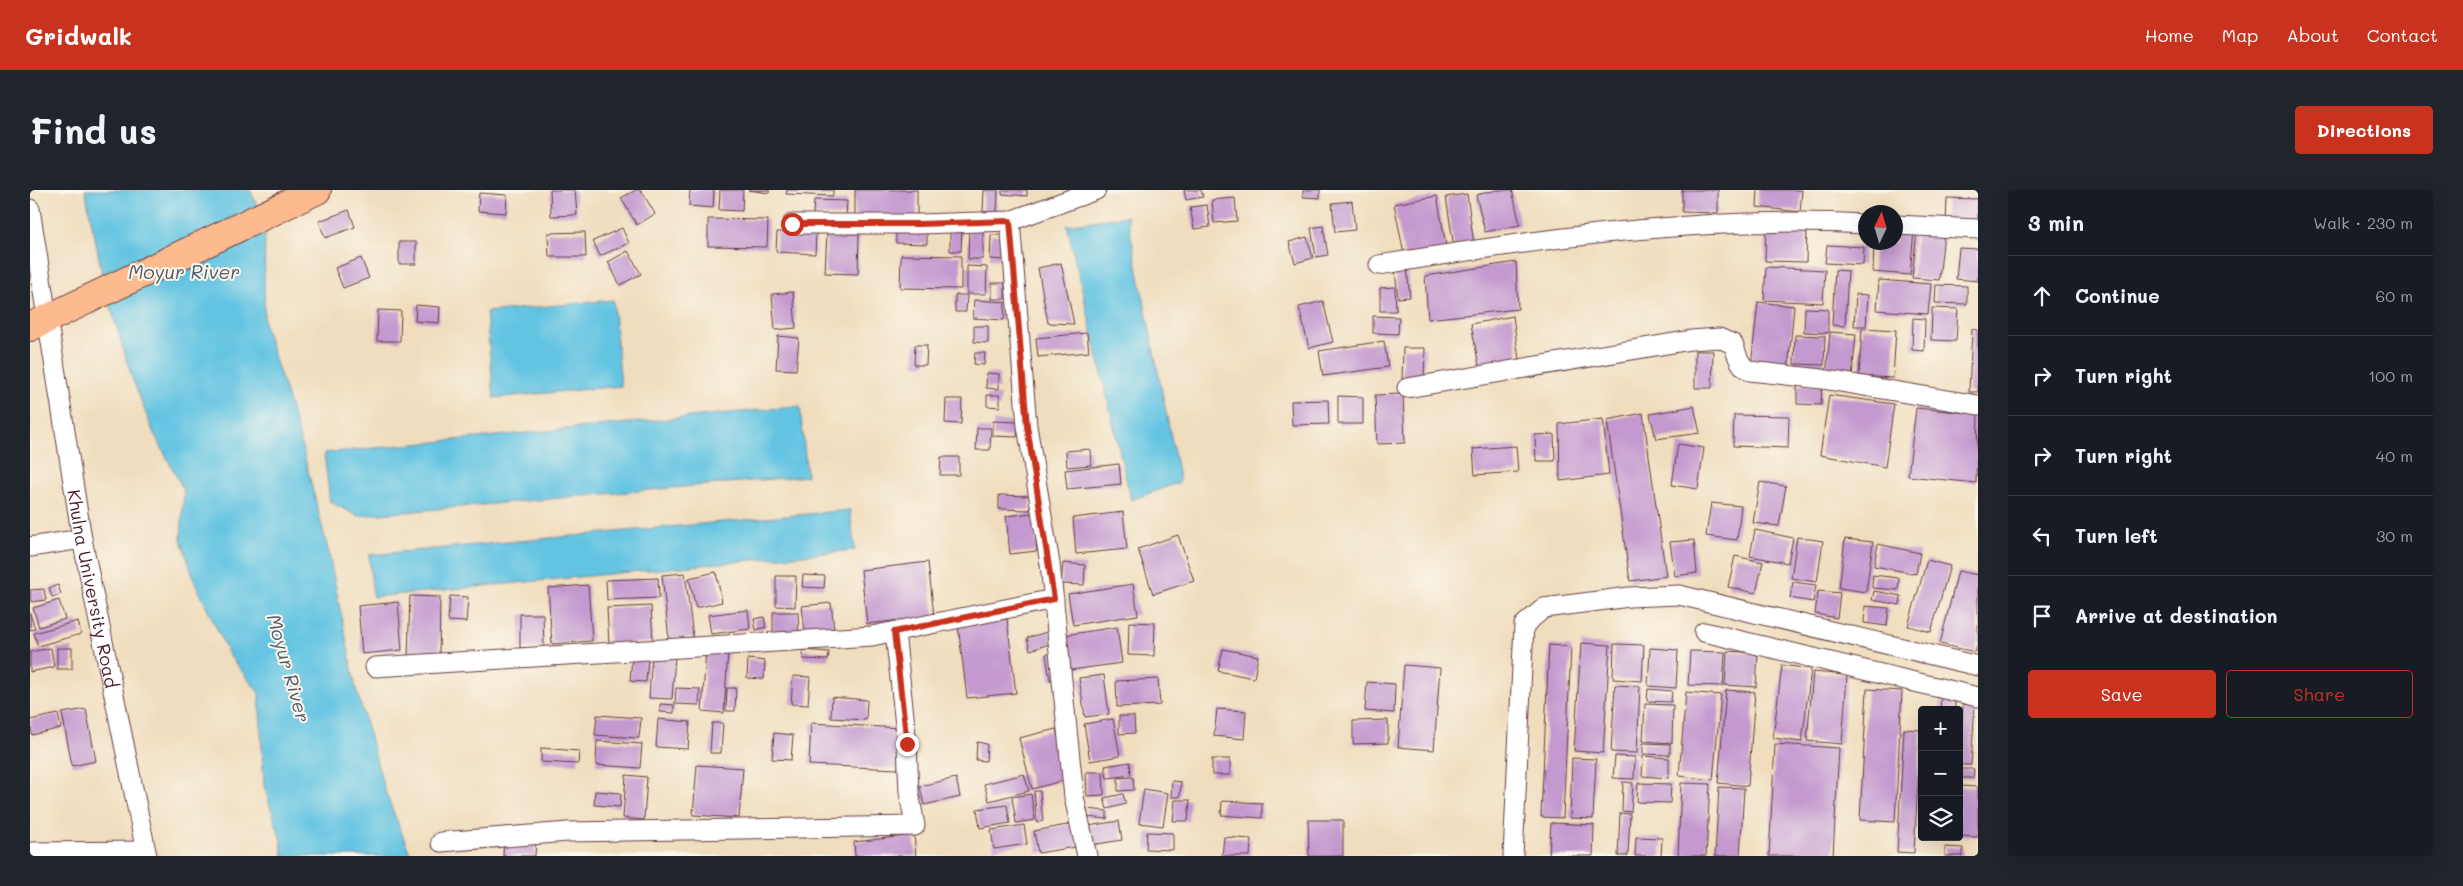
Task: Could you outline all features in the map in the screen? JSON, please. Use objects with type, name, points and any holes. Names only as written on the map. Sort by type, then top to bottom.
[{"type":"main road","points":[[38,323],[317,190]]},
{"type":"street","points":[[792,224],[919,224],[1010,221],[1096,190]]},
{"type":"street","name":"Khulna University Road","points":[[30,209],[38,323],[147,853]]},
{"type":"street","points":[[1378,266],[1509,244],[1678,226],[1805,220],[1858,223]]},
{"type":"street","points":[[1010,221],[1027,426],[1054,599],[1074,797],[1087,856]]},
{"type":"street","points":[[1903,225],[1978,229]]},
{"type":"street","points":[[1406,388],[1692,340],[1719,338],[1733,344],[1743,368],[1750,371],[1822,380],[1978,405]]},
{"type":"street","points":[[30,547],[82,539]]},
{"type":"street","points":[[1513,856],[1524,624],[1544,608],[1629,597],[1678,595],[1978,666]]},
{"type":"street","points":[[375,667],[872,636],[1054,599]]},
{"type":"street","points":[[1768,647],[1773,618]]},
{"type":"street","points":[[442,842],[568,832],[915,826],[909,792],[907,744],[894,632]]},
{"type":"street","points":[[1704,632],[1978,697]]},
{"type":"street","points":[[30,852],[147,853]]},
{"type":"water","name":"Moyur River","points":[[85,190],[250,190],[265,223],[264,324],[298,431],[329,554],[356,688],[385,791],[411,856],[283,856],[281,840],[264,786],[259,693],[229,655],[194,580],[181,539],[184,491],[152,429],[131,375],[105,288]]},
{"type":"water","points":[[1127,216],[1180,482],[1131,500],[1067,225]]},
{"type":"water","points":[[613,300],[621,386],[494,398],[486,312]]},
{"type":"water","points":[[800,406],[807,476],[358,516],[330,502],[324,453]]},
{"type":"water","points":[[850,510],[855,550],[373,597],[369,555]]},
{"type":"building","points":[[550,190],[575,190],[577,215],[551,216]]},
{"type":"building","points":[[636,190],[641,190],[655,214],[637,225],[621,198]]},
{"type":"building","points":[[690,190],[714,190],[713,208],[689,206]]},
{"type":"building","points":[[720,190],[743,190],[742,211],[719,210]]},
{"type":"building","points":[[748,190],[769,190],[769,193]]},
{"type":"building","points":[[787,190],[833,190],[833,196],[786,194]]},
{"type":"building","points":[[855,190],[917,190],[917,217],[855,217]]},
{"type":"building","points":[[984,190],[998,190],[997,212],[983,212]]},
{"type":"building","points":[[1002,190],[1027,190],[1027,196],[1002,194]]},
{"type":"building","points":[[1184,190],[1201,190],[1203,197],[1186,200]]},
{"type":"building","points":[[1303,190],[1320,190],[1320,198],[1303,197]]},
{"type":"building","points":[[1497,190],[1512,190],[1520,225],[1485,232],[1476,195]]},
{"type":"building","points":[[1682,190],[1718,190],[1718,213],[1682,212]]},
{"type":"building","points":[[1758,190],[1802,190],[1800,212],[1757,207]]},
{"type":"building","points":[[479,193],[507,195],[506,213],[478,211]]},
{"type":"building","points":[[1467,194],[1474,245],[1454,248],[1446,197]]},
{"type":"building","points":[[1437,196],[1447,251],[1405,259],[1394,204]]},
{"type":"building","points":[[1235,198],[1237,221],[1214,223],[1212,200]]},
{"type":"building","points":[[1947,198],[1978,199],[1978,225],[1946,224]]},
{"type":"building","points":[[814,200],[847,201],[846,216],[813,215]]},
{"type":"building","points":[[1352,201],[1355,230],[1335,232],[1332,203]]},
{"type":"building","points":[[1207,205],[1210,227],[1194,229],[1190,207]]},
{"type":"building","points":[[349,210],[355,227],[325,238],[319,221]]},
{"type":"building","points":[[708,219],[768,220],[767,247],[708,246]]},
{"type":"building","points":[[969,225],[983,225],[983,259],[968,259]]},
{"type":"building","points":[[1323,226],[1328,255],[1316,257],[1311,228]]},
{"type":"building","points":[[1766,226],[1807,228],[1806,262],[1765,261]]},
{"type":"building","points":[[950,227],[962,227],[961,251],[950,251]]},
{"type":"building","points":[[622,228],[629,243],[600,256],[593,241]]},
{"type":"building","points":[[1903,229],[1914,230],[1910,275],[1873,272],[1874,250],[1903,250]]},
{"type":"building","points":[[1917,230],[1944,233],[1939,280],[1912,278]]},
{"type":"building","points":[[896,231],[927,231],[927,244],[896,243]]},
{"type":"building","points":[[585,232],[586,257],[549,257],[548,233]]},
{"type":"building","points":[[777,232],[816,233],[815,254],[776,252]]},
{"type":"building","points":[[827,233],[859,234],[858,274],[825,273]]},
{"type":"building","points":[[991,235],[1004,235],[1004,260],[990,259]]},
{"type":"building","points":[[1307,237],[1313,258],[1295,263],[1289,242]]},
{"type":"building","points":[[399,242],[416,242],[416,264],[399,264]]},
{"type":"building","points":[[1827,245],[1858,247],[1858,250],[1864,250],[1863,265],[1825,263]]},
{"type":"building","points":[[1959,248],[1978,249],[1978,281],[1956,279]]},
{"type":"building","points":[[628,251],[641,274],[620,285],[608,262]]},
{"type":"building","points":[[901,255],[961,256],[961,289],[900,288]]},
{"type":"building","points":[[361,258],[369,278],[343,288],[335,268]]},
{"type":"building","points":[[1516,262],[1518,309],[1428,319],[1425,276]]},
{"type":"building","points":[[1061,263],[1074,324],[1048,323],[1038,268]]},
{"type":"building","points":[[967,266],[987,267],[986,294],[967,294]]},
{"type":"building","points":[[1766,267],[1825,270],[1823,303],[1764,300]]},
{"type":"building","points":[[1407,269],[1410,297],[1398,298],[1395,271]]},
{"type":"building","points":[[1835,270],[1848,271],[1845,326],[1832,325]]},
{"type":"building","points":[[1879,280],[1931,284],[1928,314],[1877,310]]},
{"type":"building","points":[[992,283],[1005,283],[1005,299],[992,299]]},
{"type":"building","points":[[1936,285],[1967,286],[1967,304],[1935,303]]},
{"type":"building","points":[[1395,287],[1396,311],[1380,311],[1380,288]]},
{"type":"building","points":[[793,292],[796,328],[775,330],[772,294]]},
{"type":"building","points":[[1856,294],[1868,295],[1866,326],[1854,326]]},
{"type":"building","points":[[955,295],[967,295],[966,312],[955,312]]},
{"type":"building","points":[[974,300],[1005,302],[1004,320],[973,318]]},
{"type":"building","points":[[1323,301],[1333,342],[1309,348],[1299,307]]},
{"type":"building","points":[[1758,302],[1794,306],[1788,370],[1751,366]]},
{"type":"building","points":[[416,305],[440,307],[439,323],[415,321]]},
{"type":"building","points":[[1805,308],[1828,309],[1828,333],[1804,332]]},
{"type":"building","points":[[1932,308],[1958,309],[1956,341],[1931,340]]},
{"type":"building","points":[[378,310],[401,311],[400,341],[377,341]]},
{"type":"building","points":[[1373,316],[1399,317],[1398,334],[1373,333]]},
{"type":"building","points":[[1513,316],[1519,360],[1480,371],[1471,324]]},
{"type":"building","points":[[1913,318],[1925,319],[1924,351],[1912,350]]},
{"type":"building","points":[[974,326],[988,326],[988,343],[974,342]]},
{"type":"building","points":[[1862,328],[1896,330],[1893,378],[1859,376]]},
{"type":"building","points":[[1972,329],[1978,330],[1978,392],[1969,392]]},
{"type":"building","points":[[1830,332],[1856,334],[1852,377],[1826,375]]},
{"type":"building","points":[[1087,333],[1089,352],[1038,357],[1036,338]]},
{"type":"building","points":[[1795,335],[1825,336],[1824,365],[1794,364]]},
{"type":"building","points":[[778,336],[799,338],[796,370],[776,369]]},
{"type":"building","points":[[1384,341],[1388,367],[1323,376],[1319,351]]},
{"type":"building","points":[[915,345],[927,345],[926,365],[914,365]]},
{"type":"building","points":[[1403,348],[1425,348],[1424,379],[1402,379]]},
{"type":"building","points":[[1695,351],[1713,351],[1712,388],[1695,388]]},
{"type":"building","points":[[975,353],[985,353],[984,365],[974,364]]},
{"type":"building","points":[[987,373],[999,374],[999,389],[986,388]]},
{"type":"building","points":[[1797,385],[1822,386],[1821,405],[1797,404]]},
{"type":"building","points":[[1403,394],[1405,443],[1377,444],[1375,395]]},
{"type":"building","points":[[987,395],[1000,395],[1000,407],[987,406]]},
{"type":"building","points":[[1829,395],[1894,404],[1885,467],[1820,455]]},
{"type":"building","points":[[1338,396],[1363,397],[1363,424],[1338,424]]},
{"type":"building","points":[[946,399],[962,399],[961,424],[945,423]]},
{"type":"building","points":[[1328,400],[1329,424],[1292,425],[1291,401]]},
{"type":"building","points":[[1694,406],[1700,433],[1656,439],[1650,414]]},
{"type":"building","points":[[1916,408],[1978,414],[1976,483],[1908,476]]},
{"type":"building","points":[[1643,413],[1666,576],[1630,581],[1607,420]]},
{"type":"building","points":[[1734,415],[1789,416],[1788,448],[1733,446]]},
{"type":"building","points":[[1603,419],[1609,475],[1560,481],[1559,424]]},
{"type":"building","points":[[993,421],[1018,422],[1017,437],[993,436]]},
{"type":"building","points":[[977,428],[991,428],[990,450],[976,450]]},
{"type":"building","points":[[1554,434],[1555,461],[1536,461],[1535,435]]},
{"type":"building","points":[[1678,444],[1704,448],[1698,489],[1672,485]]},
{"type":"building","points":[[1516,446],[1518,472],[1475,475],[1473,449]]},
{"type":"building","points":[[1090,449],[1091,465],[1067,467],[1066,451]]},
{"type":"building","points":[[941,457],[959,457],[959,475],[940,475]]},
{"type":"building","points":[[1119,464],[1121,484],[1067,489],[1065,470]]},
{"type":"building","points":[[1760,482],[1786,486],[1779,526],[1753,523]]},
{"type":"building","points":[[999,495],[1031,496],[1030,510],[999,509]]},
{"type":"building","points":[[1711,503],[1741,506],[1737,540],[1706,536]]},
{"type":"building","points":[[1123,512],[1127,549],[1076,554],[1073,518]]},
{"type":"building","points":[[1033,513],[1037,551],[1010,554],[1006,516]]},
{"type":"building","points":[[1755,530],[1793,538],[1788,563],[1750,556]]},
{"type":"building","points":[[1178,535],[1194,581],[1153,594],[1138,549]]},
{"type":"building","points":[[1797,537],[1823,541],[1817,582],[1791,578]]},
{"type":"building","points":[[1845,539],[1873,542],[1866,592],[1839,588]]},
{"type":"building","points":[[1694,540],[1697,573],[1675,576],[1670,542]]},
{"type":"building","points":[[1878,544],[1920,553],[1916,574],[1874,566]]},
{"type":"building","points":[[1735,556],[1763,562],[1756,593],[1728,587]]},
{"type":"building","points":[[1927,560],[1950,566],[1931,632],[1908,626]]},
{"type":"building","points":[[928,562],[934,616],[867,624],[861,570]]},
{"type":"building","points":[[1063,563],[1085,565],[1084,585],[1061,584]]},
{"type":"building","points":[[1958,571],[1978,575],[1978,641],[1975,652],[1940,644]]},
{"type":"building","points":[[716,572],[722,602],[696,608],[689,578]]},
{"type":"building","points":[[685,573],[693,637],[669,640],[662,575]]},
{"type":"building","points":[[803,575],[825,576],[824,588],[802,587]]},
{"type":"building","points":[[1873,575],[1899,578],[1898,590],[1872,588]]},
{"type":"building","points":[[776,576],[796,576],[795,607],[776,606]]},
{"type":"building","points":[[658,578],[659,598],[607,600],[606,580]]},
{"type":"building","points":[[1793,582],[1816,585],[1813,602],[1790,598]]},
{"type":"building","points":[[1133,584],[1138,615],[1073,625],[1068,594]]},
{"type":"building","points":[[58,585],[61,594],[52,597],[49,588]]},
{"type":"building","points":[[588,585],[592,641],[552,644],[548,588]]},
{"type":"building","points":[[44,589],[46,600],[31,602],[30,590]]},
{"type":"building","points":[[1818,591],[1840,593],[1837,618],[1815,614]]},
{"type":"building","points":[[1874,591],[1901,596],[1900,605],[1872,600]]},
{"type":"building","points":[[410,596],[440,597],[439,657],[408,656]]},
{"type":"building","points":[[450,596],[468,597],[466,622],[448,621]]},
{"type":"building","points":[[59,600],[65,619],[39,627],[33,608]]},
{"type":"building","points":[[398,602],[402,650],[362,654],[358,606]]},
{"type":"building","points":[[831,603],[834,630],[805,632],[802,606]]},
{"type":"building","points":[[651,606],[653,642],[609,644],[607,608]]},
{"type":"building","points":[[1865,606],[1889,608],[1887,626],[1864,623]]},
{"type":"building","points":[[748,610],[750,629],[711,634],[708,615]]},
{"type":"building","points":[[773,612],[798,612],[799,639],[773,639]]},
{"type":"building","points":[[30,613],[35,629],[30,630]]},
{"type":"building","points":[[520,614],[543,614],[544,647],[520,648]]},
{"type":"building","points":[[764,617],[766,627],[756,630],[754,619]]},
{"type":"building","points":[[1007,619],[1016,693],[967,698],[958,625]]},
{"type":"building","points":[[78,621],[81,634],[38,646],[34,633]]},
{"type":"building","points":[[1129,622],[1155,623],[1154,656],[1128,655]]},
{"type":"building","points":[[1117,627],[1122,663],[1071,670],[1065,635]]},
{"type":"building","points":[[1050,631],[1053,643],[1030,650],[1027,638]]},
{"type":"building","points":[[1581,643],[1610,645],[1603,753],[1574,751]]},
{"type":"building","points":[[1614,644],[1644,645],[1642,681],[1613,679]]},
{"type":"building","points":[[1549,645],[1571,647],[1563,818],[1541,817]]},
{"type":"building","points":[[51,648],[54,667],[30,672],[30,652]]},
{"type":"building","points":[[57,648],[72,648],[72,669],[57,669]]},
{"type":"building","points":[[1650,648],[1678,650],[1676,688],[1648,686]]},
{"type":"building","points":[[706,649],[728,651],[724,713],[702,711]]},
{"type":"building","points":[[1223,649],[1258,656],[1254,678],[1218,671]]},
{"type":"building","points":[[803,650],[829,652],[828,660],[803,659]]},
{"type":"building","points":[[1690,651],[1725,652],[1723,686],[1688,685]]},
{"type":"building","points":[[1727,651],[1758,653],[1756,687],[1725,685]]},
{"type":"building","points":[[1056,652],[1059,679],[1050,680],[1046,654]]},
{"type":"building","points":[[652,655],[675,656],[672,699],[649,698]]},
{"type":"building","points":[[632,658],[648,659],[646,682],[630,681]]},
{"type":"building","points":[[748,659],[765,661],[764,679],[747,678]]},
{"type":"building","points":[[1404,665],[1440,668],[1434,750],[1398,747]]},
{"type":"building","points":[[1782,665],[1811,669],[1802,742],[1773,738]]},
{"type":"building","points":[[1813,672],[1847,675],[1842,744],[1807,741]]},
{"type":"building","points":[[1104,675],[1109,714],[1085,717],[1079,678]]},
{"type":"building","points":[[793,676],[810,677],[808,705],[791,704]]},
{"type":"building","points":[[1158,679],[1160,705],[1117,707],[1116,681]]},
{"type":"building","points":[[1367,682],[1395,684],[1394,713],[1365,711]]},
{"type":"building","points":[[1615,685],[1640,686],[1637,753],[1611,752]]},
{"type":"building","points":[[676,688],[700,689],[699,705],[675,704]]},
{"type":"building","points":[[727,688],[736,688],[735,711],[726,711]]},
{"type":"building","points":[[1648,689],[1672,691],[1671,702],[1647,701]]},
{"type":"building","points":[[1867,689],[1902,691],[1895,822],[1860,820]]},
{"type":"building","points":[[1726,690],[1755,692],[1748,786],[1718,783]]},
{"type":"building","points":[[1686,692],[1721,695],[1713,780],[1679,776]]},
{"type":"building","points":[[832,697],[867,700],[866,720],[831,718]]},
{"type":"building","points":[[1941,698],[1955,699],[1955,706],[1940,706]]},
{"type":"building","points":[[660,704],[674,705],[674,713],[660,712]]},
{"type":"building","points":[[1645,704],[1673,705],[1672,743],[1643,741]]},
{"type":"building","points":[[1963,704],[1975,704],[1971,765],[1963,765]]},
{"type":"building","points":[[86,709],[96,761],[72,766],[62,713]]},
{"type":"building","points":[[1217,709],[1246,711],[1244,739],[1214,736]]},
{"type":"building","points":[[58,714],[61,728],[32,735],[30,720]]},
{"type":"building","points":[[597,715],[641,718],[639,738],[595,735]]},
{"type":"building","points":[[1119,716],[1134,716],[1135,733],[1119,734]]},
{"type":"building","points":[[658,719],[690,722],[688,749],[656,747]]},
{"type":"building","points":[[1113,719],[1120,756],[1090,761],[1084,724]]},
{"type":"building","points":[[1388,720],[1388,743],[1353,744],[1353,721]]},
{"type":"building","points":[[712,723],[723,723],[721,753],[710,753]]},
{"type":"building","points":[[811,723],[900,728],[898,769],[809,765]]},
{"type":"building","points":[[1056,729],[1069,779],[1032,789],[1019,738]]},
{"type":"building","points":[[1904,729],[1918,730],[1918,783],[1914,853],[1897,852]]},
{"type":"building","points":[[774,733],[793,735],[791,760],[772,759]]},
{"type":"building","points":[[597,741],[642,744],[640,768],[596,765]]},
{"type":"building","points":[[977,742],[987,744],[986,761],[976,760]]},
{"type":"building","points":[[1643,743],[1670,744],[1670,755],[1643,754]]},
{"type":"building","points":[[1775,744],[1839,748],[1833,856],[1769,856]]},
{"type":"building","points":[[541,748],[579,751],[578,764],[541,762]]},
{"type":"building","points":[[1615,756],[1635,757],[1634,779],[1613,778]]},
{"type":"building","points":[[1643,756],[1669,758],[1669,778],[1642,776]]},
{"type":"building","points":[[1572,758],[1596,759],[1593,819],[1570,818]]},
{"type":"building","points":[[1212,759],[1230,759],[1230,775],[1212,775]]},
{"type":"building","points":[[1130,762],[1131,775],[1107,778],[1105,766]]},
{"type":"building","points":[[697,765],[743,768],[739,818],[693,815]]},
{"type":"building","points":[[1963,769],[1974,769],[1973,778],[1963,778]]},
{"type":"building","points":[[1086,772],[1103,772],[1104,795],[1087,796]]},
{"type":"building","points":[[1024,774],[1029,791],[989,801],[984,784]]},
{"type":"building","points":[[626,775],[647,777],[644,820],[623,818]]},
{"type":"building","points":[[1133,777],[1134,790],[1118,791],[1118,778]]},
{"type":"building","points":[[956,778],[960,797],[924,805],[920,786]]},
{"type":"building","points":[[1172,781],[1181,782],[1180,797],[1171,797]]},
{"type":"building","points":[[1623,782],[1633,783],[1631,812],[1622,811]]},
{"type":"building","points":[[1638,783],[1671,784],[1670,803],[1637,802]]},
{"type":"building","points":[[1681,783],[1710,784],[1706,856],[1678,856]]},
{"type":"building","points":[[1963,786],[1978,787],[1978,837],[1963,836]]},
{"type":"building","points":[[1719,787],[1744,788],[1740,856],[1715,856]]},
{"type":"building","points":[[1144,789],[1168,793],[1163,826],[1139,823]]},
{"type":"building","points":[[595,791],[621,793],[620,807],[594,805]]},
{"type":"building","points":[[1034,791],[1040,791],[1043,821],[1037,822]]},
{"type":"building","points":[[1031,794],[1035,820],[1016,823],[1012,797]]},
{"type":"building","points":[[1123,794],[1126,804],[1107,809],[1104,798]]},
{"type":"building","points":[[1175,800],[1190,800],[1188,821],[1173,821]]},
{"type":"building","points":[[1222,801],[1262,803],[1262,818],[1221,815]]},
{"type":"building","points":[[1007,805],[1010,823],[980,828],[977,809]]},
{"type":"building","points":[[1086,809],[1107,811],[1107,819],[1086,817]]},
{"type":"building","points":[[1620,813],[1630,814],[1628,856],[1618,856]]},
{"type":"building","points":[[1308,820],[1343,820],[1343,856],[1309,856]]},
{"type":"building","points":[[1119,821],[1122,840],[1091,845],[1088,826]]},
{"type":"building","points":[[1078,823],[1082,846],[1038,853],[1034,831]]},
{"type":"building","points":[[1551,823],[1594,825],[1593,856],[1549,856]]},
{"type":"building","points":[[1024,825],[1027,844],[994,849],[991,830]]},
{"type":"building","points":[[1147,832],[1173,833],[1173,850],[1146,849]]},
{"type":"building","points":[[914,835],[916,856],[855,856],[854,842]]},
{"type":"building","points":[[1224,837],[1251,839],[1250,856],[1222,856]]},
{"type":"building","points":[[1636,837],[1662,838],[1661,856],[1635,856]]},
{"type":"building","points":[[504,839],[536,841],[535,856],[503,856]]},
{"type":"building","points":[[1945,847],[1963,848],[1963,856],[1945,856]]},
{"type":"route","points":[[792,224],[919,224],[1010,221],[1027,426],[1054,599],[894,632],[907,744]]}]
